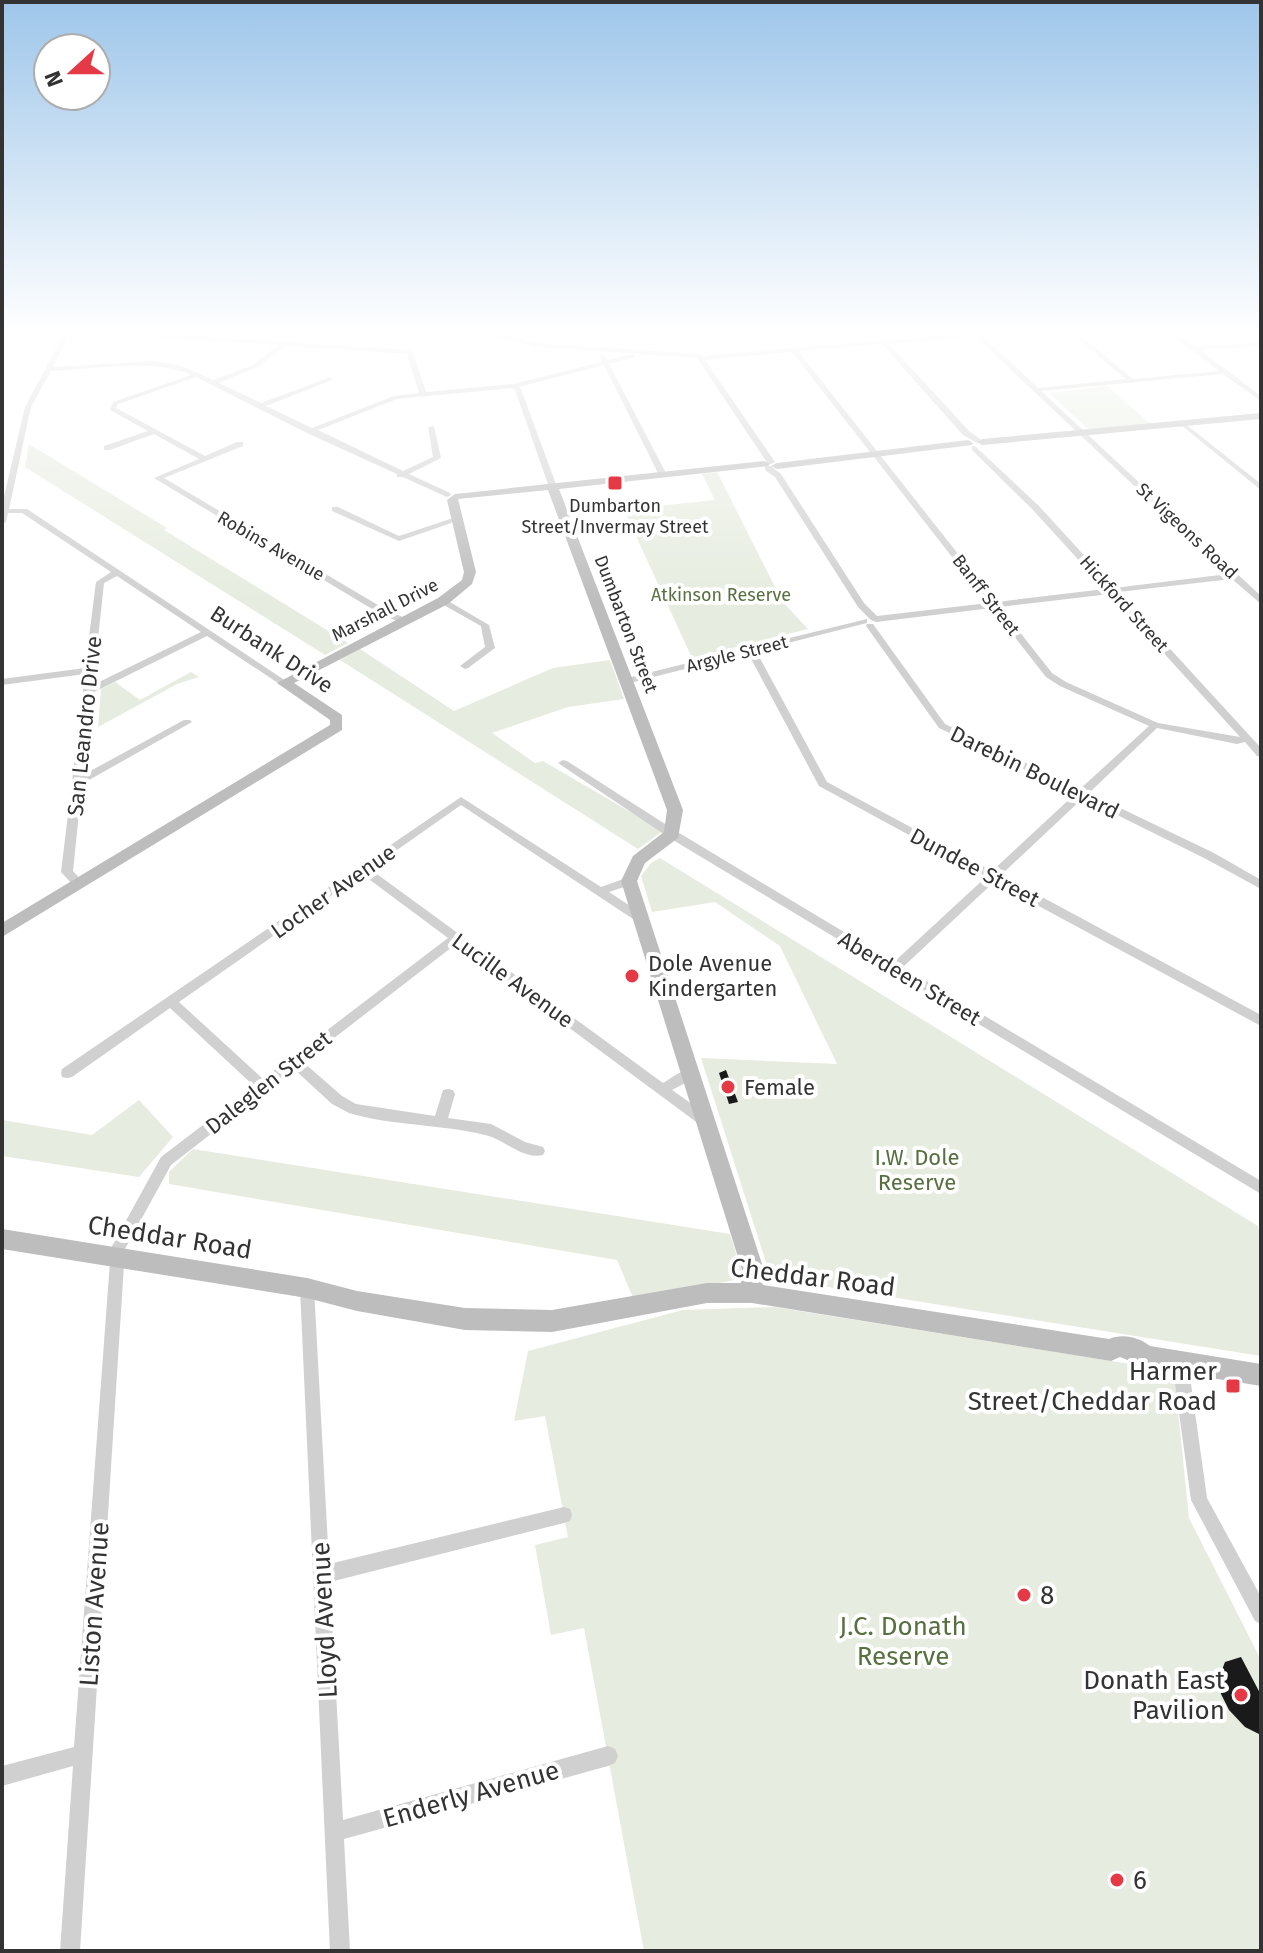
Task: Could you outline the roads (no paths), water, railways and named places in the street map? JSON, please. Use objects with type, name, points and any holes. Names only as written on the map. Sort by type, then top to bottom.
[{"type":"street","points":[[2,522],[25,421]]},
{"type":"street","points":[[136,421],[203,458],[240,444]]},
{"type":"street","points":[[290,421],[400,475],[453,497],[1214,421]]},
{"type":"street","points":[[310,431],[335,421]]},
{"type":"street","name":"Dumbarton Street","points":[[529,421],[675,810],[672,834]]},
{"type":"street","points":[[636,421],[663,475]]},
{"type":"street","name":"Darebin Boulevard","points":[[742,421],[884,642],[942,726],[1261,882]]},
{"type":"street","name":"Banff Street","points":[[850,421],[1056,680],[1155,725],[1237,741],[1247,739]]},
{"type":"street","name":"Hickford Street","points":[[955,421],[1261,754]]},
{"type":"street","name":"St Vigeons Road","points":[[1069,421],[1261,601]]},
{"type":"street","points":[[1184,426],[1261,488]]},
{"type":"street","points":[[400,475],[437,458],[432,427]]},
{"type":"street","points":[[107,448],[153,432]]},
{"type":"street","name":"Robins Avenue","points":[[203,458],[158,478],[401,623]]},
{"type":"street","name":"Marshall Drive","points":[[284,683],[443,601],[468,581],[470,572],[453,497]]},
{"type":"street","points":[[335,509],[399,539],[456,520]]},
{"type":"street","name":"Burbank Drive","points":[[2,931],[337,727],[337,718],[24,511],[5,511]]},
{"type":"street","name":"San Leandro Drive","points":[[79,884],[67,872],[100,582],[116,573]]},
{"type":"street","name":"Argyle Street","points":[[626,681],[893,618],[1234,576]]},
{"type":"street","points":[[443,601],[485,625],[490,648],[465,666]]},
{"type":"street","points":[[88,691],[207,633]]},
{"type":"street","name":"Dundee Street","points":[[751,651],[823,784],[1261,1021]]},
{"type":"street","points":[[2,682],[90,670]]},
{"type":"street","points":[[78,782],[187,722]]},
{"type":"street","points":[[895,968],[1155,725]]},
{"type":"street","name":"Aberdeen Street","points":[[563,763],[672,834],[1261,1188]]},
{"type":"street","name":"Locher Avenue","points":[[67,1073],[461,800],[640,918]]},
{"type":"street","points":[[672,834],[639,860],[631,870],[629,881],[753,1270],[752,1293]]},
{"type":"street","name":"Lucille Avenue","points":[[364,870],[704,1120]]},
{"type":"street","points":[[599,892],[629,881]]},
{"type":"street","name":"Daleglen Street","points":[[118,1256],[118,1248],[166,1161],[455,938]]},
{"type":"street","points":[[172,1003],[263,1086]]},
{"type":"street","points":[[294,1062],[337,1100],[354,1109],[491,1130],[522,1147],[538,1151]]},
{"type":"street","points":[[662,1089],[690,1074]]},
{"type":"street","points":[[440,1121],[448,1094]]},
{"type":"street","name":"Cheddar Road","points":[[2,1233],[13,1240],[307,1288],[357,1301],[465,1319],[567,1319],[707,1293],[752,1293],[1111,1350],[1120,1358],[1139,1361],[1144,1356],[1261,1375]]},
{"type":"street","name":"Liston Avenue","points":[[70,1951],[118,1256]]},
{"type":"street","name":"Lloyd Avenue","points":[[307,1288],[340,1951]]},
{"type":"street","points":[[1180,1362],[1199,1500],[1261,1615]]},
{"type":"street","points":[[322,1575],[564,1515]]},
{"type":"street","points":[[2,1776],[84,1754]]},
{"type":"street","name":"Enderly Avenue","points":[[335,1832],[608,1756]]},
{"type":"place","name":"Dumbarton Street/Invermay Street","points":[[615,483]]},
{"type":"place","name":"Dole Avenue Kindergarten","points":[[632,976]]},
{"type":"place","name":"Female","points":[[728,1087]]},
{"type":"place","name":"Harmer Street/Cheddar Road","points":[[1233,1386]]},
{"type":"place","name":"8","points":[[1024,1595]]},
{"type":"place","name":"Donath East Pavilion","points":[[1241,1695]]},
{"type":"place","name":"6","points":[[1117,1880]]},
{"type":"park label","name":"Atkinson Reserve","points":[[721,595]]},
{"type":"park label","name":"I.W. Dole Reserve","points":[[917,1170]]},
{"type":"park label","name":"J.C. Donath Reserve","points":[[903,1641]]}]
